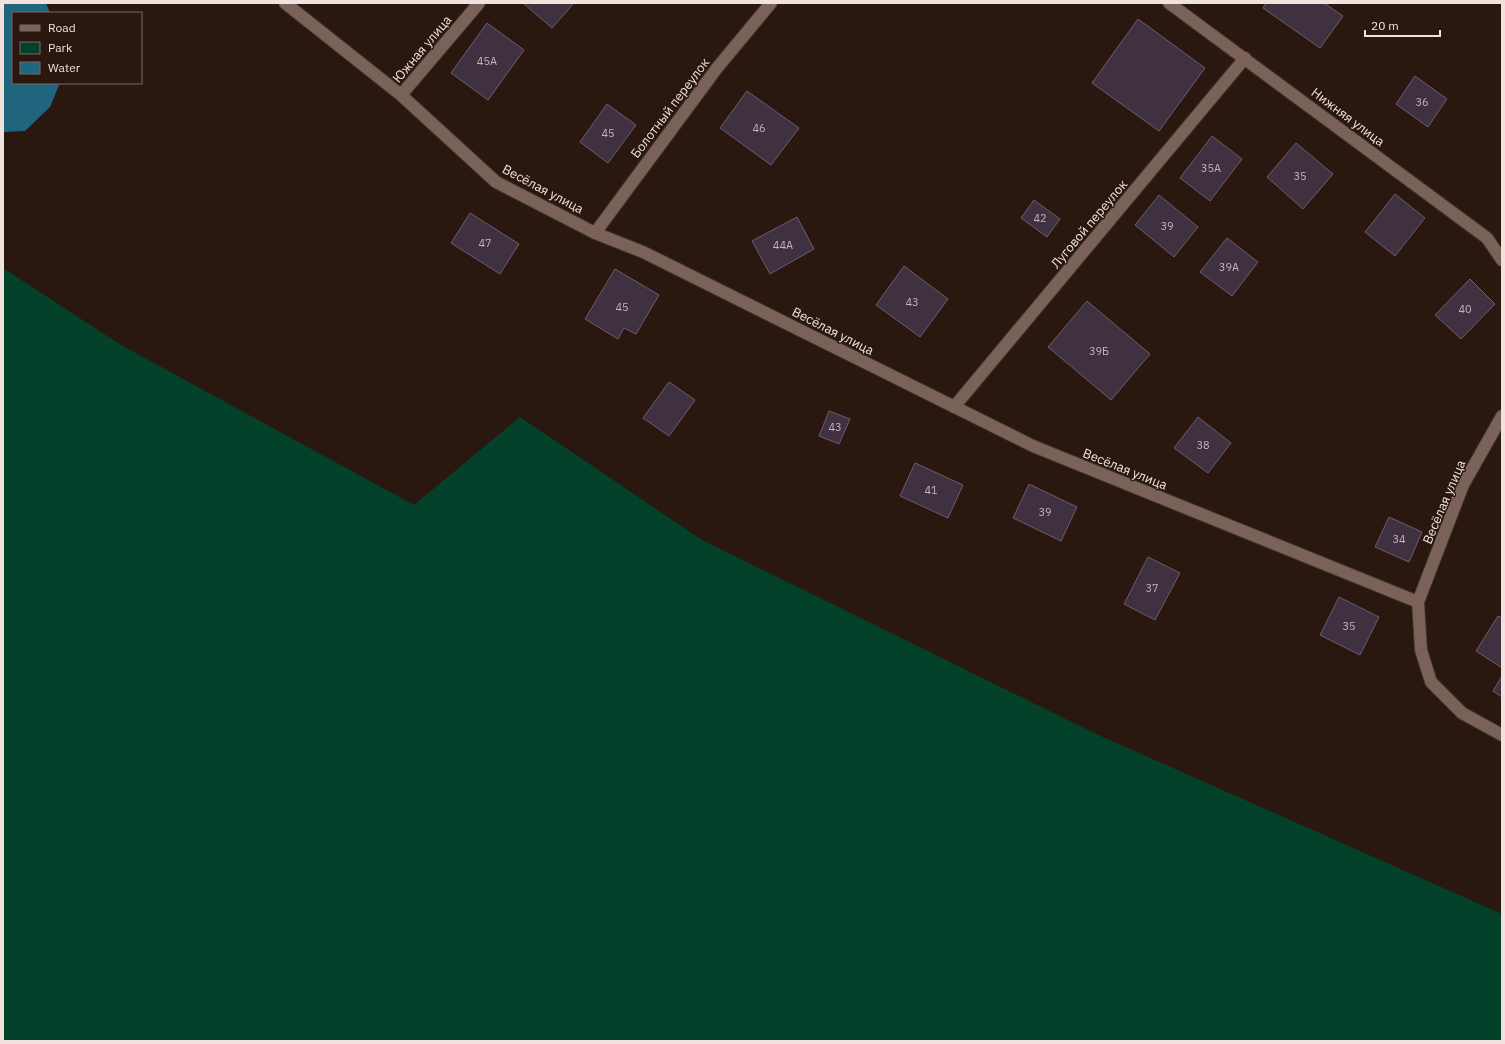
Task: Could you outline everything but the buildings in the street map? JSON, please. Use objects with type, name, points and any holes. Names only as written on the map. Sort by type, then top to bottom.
[{"type":"street","name":"Весёлая улица","points":[[285,3],[401,95],[496,182],[595,233],[643,252],[1033,446],[1418,602]]},
{"type":"street","name":"Южная улица","points":[[401,95],[479,3]]},
{"type":"street","name":"Болотный переулок","points":[[595,233],[717,68],[771,3]]},
{"type":"street","name":"Нижняя улица","points":[[1169,3],[1487,238],[1502,260]]},
{"type":"street","name":"Луговой переулок","points":[[954,407],[1245,58]]},
{"type":"street","name":"Весёлая улица","points":[[1502,416],[1463,485],[1418,602],[1421,650],[1431,682],[1462,713],[1502,735]]},
{"type":"green space","points":[[3,268],[121,345],[414,505],[520,417],[702,540],[1094,733],[1502,914],[1502,1041],[3,1041]]},
{"type":"water","points":[[3,3],[46,3],[50,12],[12,12],[12,84],[60,84],[50,107],[25,131],[3,132]]}]
